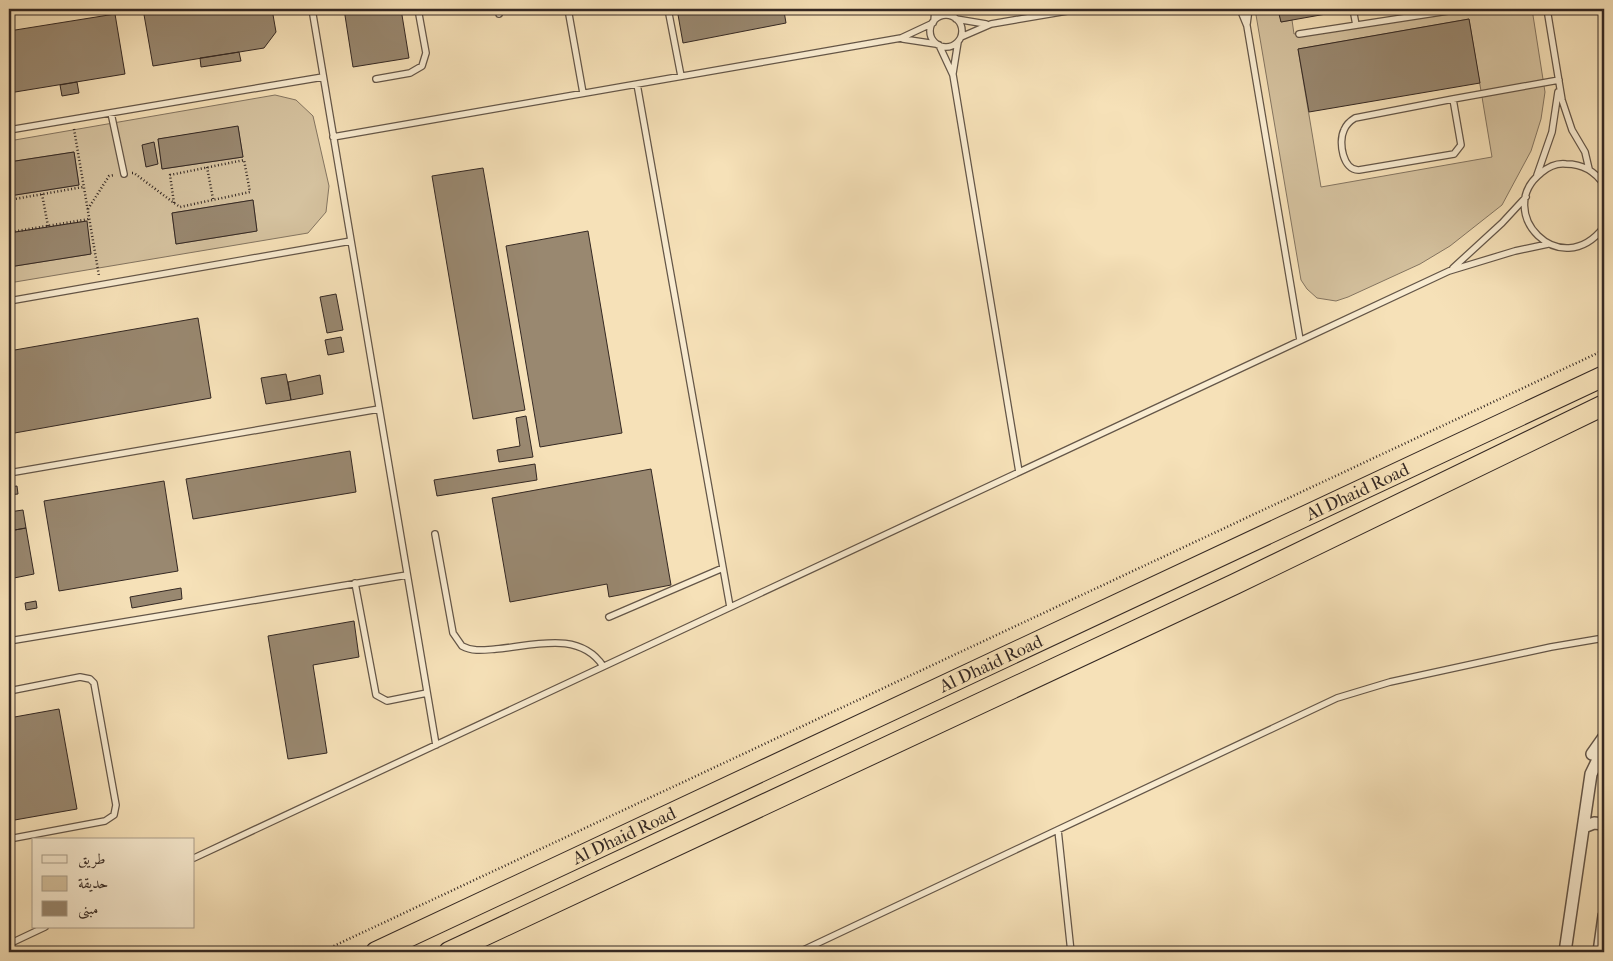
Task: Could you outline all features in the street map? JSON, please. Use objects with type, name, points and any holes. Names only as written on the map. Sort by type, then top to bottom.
[{"type":"highway","name":"Al Dhaid Road","points":[[376,952],[1604,376]]},
{"type":"highway","name":"Al Dhaid Road","points":[[449,952],[1236,584],[1604,405]]},
{"type":"street","points":[[1565,952],[1591,774],[1591,755],[1597,744],[1604,737]]},
{"type":"street","points":[[1591,774],[1604,748]]},
{"type":"street","points":[[1584,827],[1594,822],[1604,824]]},
{"type":"street","points":[[1598,952],[1604,916]]},
{"type":"lane","points":[[312,9],[436,745]]},
{"type":"lane","points":[[376,79],[410,73],[422,66],[426,53],[418,9]]},
{"type":"lane","points":[[568,9],[583,93]]},
{"type":"lane","points":[[668,9],[681,76]]},
{"type":"lane","points":[[935,9],[931,37],[938,44],[953,75],[1019,472]]},
{"type":"lane","points":[[948,9],[961,27],[953,75]]},
{"type":"lane","points":[[901,38],[949,46],[959,39],[991,24],[1079,9]]},
{"type":"lane","points":[[1240,9],[1247,26],[1300,340]]},
{"type":"lane","points":[[1247,26],[1249,9]]},
{"type":"lane","points":[[1353,9],[1356,25]]},
{"type":"lane","points":[[1299,34],[1461,9]]},
{"type":"lane","points":[[1547,9],[1566,115],[1585,152],[1592,171],[1604,185]]},
{"type":"lane","points":[[334,136],[901,38],[943,16],[991,24]]},
{"type":"lane","points":[[9,130],[324,77]]},
{"type":"lane","points":[[1453,99],[1460,145],[1454,154],[1359,170],[1352,170],[1346,165],[1342,135],[1349,122],[1355,118],[1453,99],[1559,80]]},
{"type":"lane","points":[[1449,270],[1483,242],[1526,197],[1536,177],[1552,132],[1559,80]]},
{"type":"lane","points":[[637,84],[730,607]]},
{"type":"lane","points":[[111,113],[124,174]]},
{"type":"lane","points":[[1536,177],[1547,168],[1561,163],[1576,164],[1604,174]]},
{"type":"lane","points":[[1526,197],[1525,211],[1529,224],[1537,236],[1548,244],[1561,248],[1573,248],[1586,244],[1596,237],[1604,226]]},
{"type":"lane","points":[[9,301],[351,241]]},
{"type":"lane","points":[[195,858],[1449,270],[1514,250],[1548,244]]},
{"type":"lane","points":[[9,473],[379,409]]},
{"type":"lane","points":[[435,534],[453,633],[462,646],[478,651],[569,643],[590,650],[603,666]]},
{"type":"lane","points":[[609,617],[723,568]]},
{"type":"lane","points":[[9,641],[407,575]]},
{"type":"lane","points":[[355,583],[376,695],[387,701],[427,693]]},
{"type":"lane","points":[[799,952],[1337,698],[1390,682],[1551,647],[1604,638]]},
{"type":"lane","points":[[9,691],[80,677],[90,679],[94,683],[116,805],[114,815],[105,821],[9,839]]},
{"type":"lane","points":[[1058,830],[1071,952]]},
{"type":"lane","points":[[9,944],[43,928]]},
{"type":"path","points":[[72,119],[101,285]]},
{"type":"path","points":[[88,209],[109,176],[124,174],[134,173],[174,203],[180,207],[250,192],[244,160],[170,175],[174,203]]},
{"type":"path","points":[[206,167],[213,199]]},
{"type":"path","points":[[9,200],[84,186]]},
{"type":"path","points":[[42,194],[48,226]]},
{"type":"path","points":[[9,222],[10,232],[89,219]]},
{"type":"path","points":[[321,952],[1604,350]]},
{"type":"green space","points":[[1255,9],[1287,9],[1279,10],[1281,22],[1292,20],[1294,34],[1440,9],[1532,9],[1545,92],[1541,119],[1531,151],[1502,205],[1450,246],[1420,264],[1348,297],[1336,301],[1317,298],[1301,280]],"holes":[[[1469,19],[1492,157],[1321,187],[1298,49]]]},
{"type":"green space","points":[[275,95],[296,100],[313,116],[329,186],[326,212],[308,233],[9,283],[9,267],[91,254],[86,221],[9,233],[9,196],[79,185],[74,152],[9,162],[9,141]],"holes":[[[238,127],[243,157],[162,169],[158,139]],[[253,200],[257,231],[176,244],[172,213]]]},
{"type":"building","points":[[143,9],[272,9],[276,32],[264,48],[153,66]]},
{"type":"building","points":[[344,9],[401,9],[409,58],[353,67]]},
{"type":"building","points":[[677,9],[798,9],[784,11],[786,23],[683,43]]},
{"type":"building","points":[[1343,9],[1343,11],[1281,22],[1278,10]]},
{"type":"building","points":[[115,14],[125,74],[9,93],[9,31]]},
{"type":"building","points":[[1469,19],[1480,83],[1309,112],[1298,49]]},
{"type":"building","points":[[239,52],[241,61],[201,67],[200,58]]},
{"type":"building","points":[[77,82],[79,93],[62,96],[60,85]]},
{"type":"building","points":[[238,126],[243,157],[162,169],[158,139]]},
{"type":"building","points":[[154,142],[158,164],[146,167],[142,145]]},
{"type":"building","points":[[74,152],[79,185],[9,196],[9,162]]},
{"type":"building","points":[[483,168],[525,410],[473,419],[432,176]]},
{"type":"building","points":[[253,200],[257,231],[176,244],[172,213]]},
{"type":"building","points":[[87,221],[91,254],[9,267],[9,233]]},
{"type":"building","points":[[588,231],[622,433],[540,447],[506,246]]},
{"type":"building","points":[[336,294],[343,330],[327,333],[320,297]]},
{"type":"building","points":[[198,318],[211,398],[9,434],[9,351]]},
{"type":"building","points":[[341,337],[344,352],[328,355],[325,340]]},
{"type":"building","points":[[286,374],[291,400],[266,404],[261,378]]},
{"type":"building","points":[[320,375],[323,394],[291,400],[288,382]]},
{"type":"building","points":[[526,416],[533,457],[499,462],[497,450],[520,446],[516,418]]},
{"type":"building","points":[[350,451],[356,492],[193,519],[186,479]]},
{"type":"building","points":[[535,464],[537,480],[437,496],[434,480]]},
{"type":"building","points":[[651,469],[671,585],[609,597],[607,584],[510,602],[492,498]]},
{"type":"building","points":[[164,481],[178,571],[59,591],[44,501]]},
{"type":"building","points":[[17,486],[18,494],[9,495],[9,487]]},
{"type":"building","points":[[23,510],[26,528],[9,531],[9,512]]},
{"type":"building","points":[[26,528],[34,574],[9,579],[9,531]]},
{"type":"building","points":[[181,588],[182,599],[132,608],[130,597]]},
{"type":"building","points":[[36,601],[37,608],[26,610],[25,603]]},
{"type":"building","points":[[354,621],[359,657],[313,665],[327,753],[288,759],[268,636]]},
{"type":"building","points":[[59,709],[77,809],[9,821],[9,718]]}]
